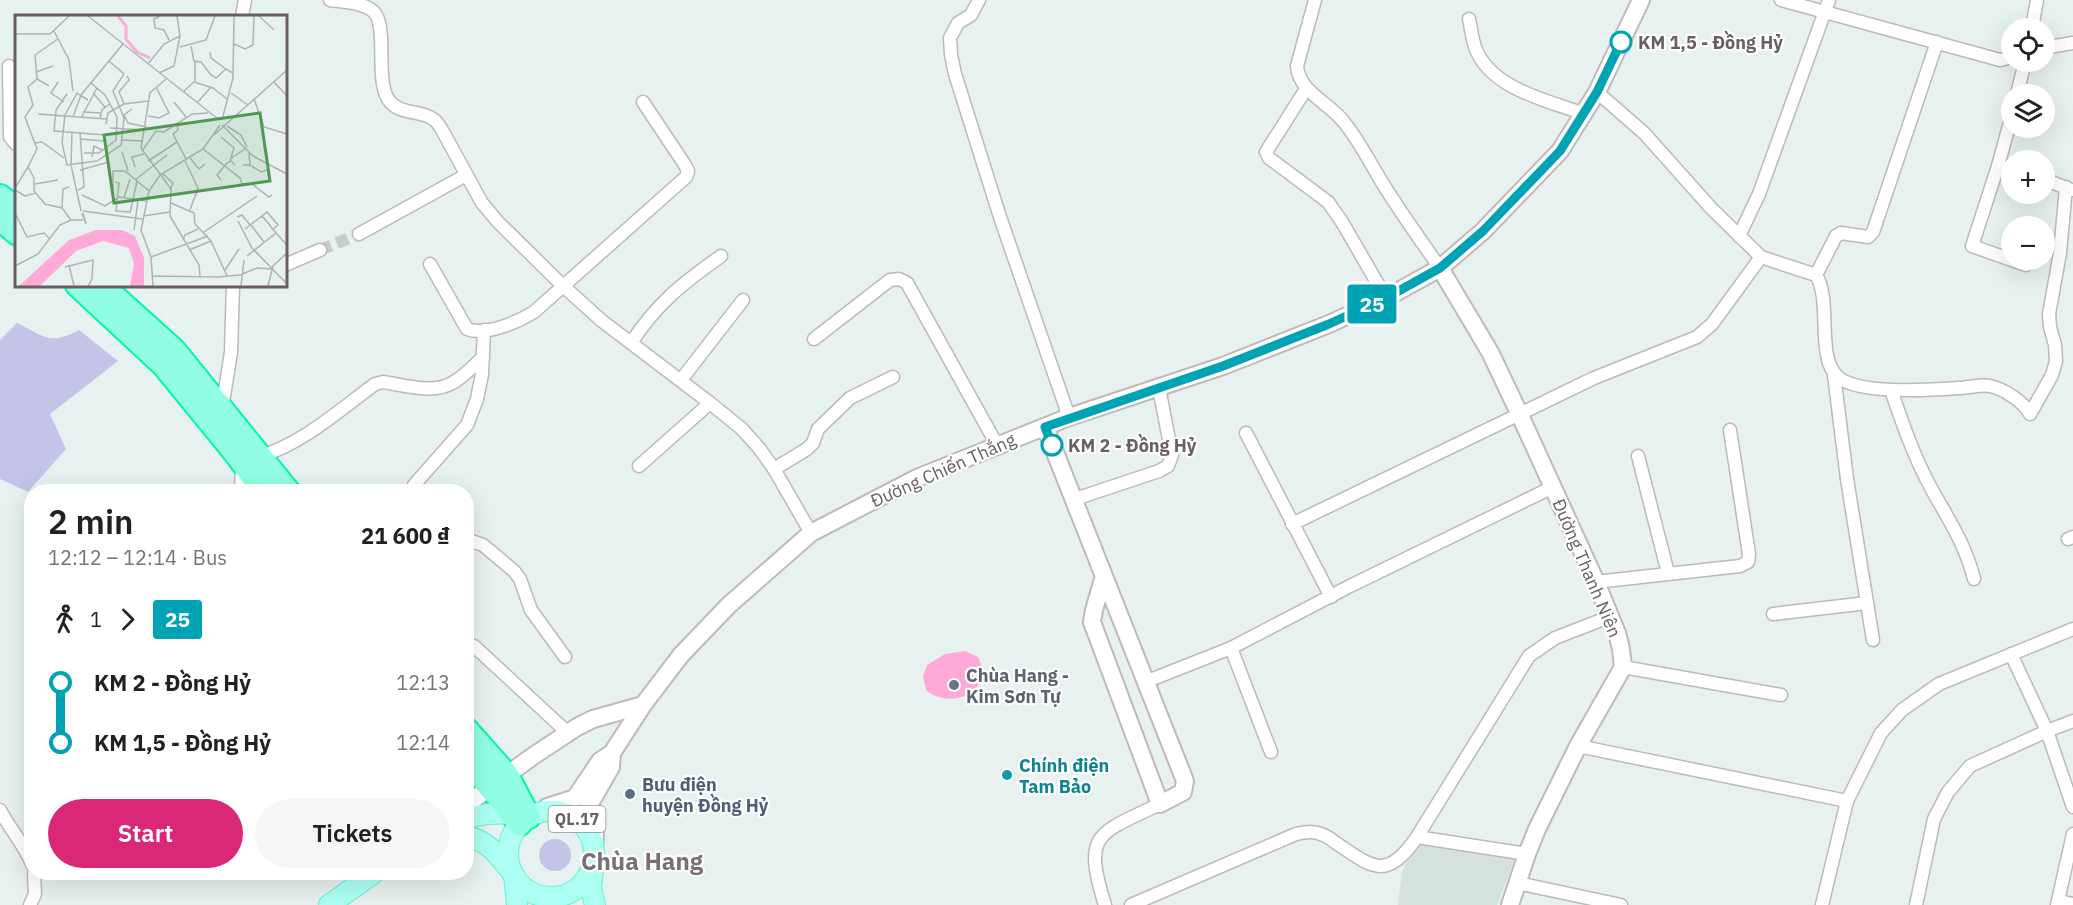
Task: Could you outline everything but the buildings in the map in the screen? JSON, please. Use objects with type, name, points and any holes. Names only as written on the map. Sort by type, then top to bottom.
[{"type":"highway","points":[[0,196],[15,207]]},
{"type":"highway","points":[[0,219],[15,232]]},
{"type":"highway","points":[[78,286],[164,366],[225,440],[280,484]]},
{"type":"highway","points":[[103,286],[175,351],[222,409],[251,460],[261,484]]},
{"type":"highway","points":[[474,742],[499,781],[528,815]]},
{"type":"highway","points":[[474,764],[499,781]]},
{"type":"main road","name":"Đường Chiến Thắng","points":[[528,815],[575,798],[600,762],[612,753],[643,705],[681,655],[729,605],[811,533],[917,478],[1069,417],[1223,366],[1329,324],[1386,298],[1440,268],[1483,231],[1560,151],[1597,92],[1641,0]]},
{"type":"main road","name":"Đường Thanh Niên","points":[[1440,268],[1490,352],[1553,487],[1610,617],[1621,649],[1623,667]]},
{"type":"main road","points":[[1045,427],[1075,499],[1185,782],[1183,792],[1160,804],[1092,622],[1104,576]]},
{"type":"main road","points":[[1510,905],[1527,854],[1578,746],[1623,667]]},
{"type":"main road","points":[[474,801],[568,733],[593,719],[643,705]]},
{"type":"main road","name":"Đường Chiến Thắng","points":[[594,856],[595,833],[588,807],[611,767],[612,753]]},
{"type":"main road","name":"QL.17","points":[[474,809],[488,814],[528,815],[560,812],[574,817],[590,834],[594,856]]},
{"type":"main road","points":[[517,905],[513,873],[509,862],[509,846],[514,832],[528,815]]},
{"type":"main road","points":[[474,839],[488,844],[522,886],[546,897],[587,905]]},
{"type":"main road","points":[[556,899],[583,883],[594,856]]},
{"type":"main road","points":[[594,856],[591,885],[595,905]]},
{"type":"main road","points":[[329,905],[364,880]]},
{"type":"street","points":[[242,15],[245,0]]},
{"type":"street","points":[[330,0],[362,6],[374,12],[379,23],[382,79],[387,98],[396,108],[434,119],[482,203],[498,222],[562,285],[602,321],[742,429],[774,469],[811,533]]},
{"type":"street","points":[[979,0],[971,15],[958,23],[950,38],[955,74],[1000,216],[1069,417]]},
{"type":"street","points":[[1315,0],[1297,66],[1298,78],[1306,89],[1332,108],[1345,122],[1401,213],[1440,268]]},
{"type":"street","points":[[1781,0],[1827,6],[1937,42],[2001,60]]},
{"type":"street","points":[[2034,18],[2037,0]]},
{"type":"street","points":[[1739,236],[1759,194],[1827,6]]},
{"type":"street","points":[[1469,19],[1476,48],[1498,76],[1518,89],[1584,114]]},
{"type":"street","points":[[1873,640],[1847,479],[1834,375],[1828,360],[1822,290],[1816,275],[1836,236],[1841,233],[1868,237],[1873,232],[1937,42]]},
{"type":"street","points":[[2055,46],[2073,43]]},
{"type":"street","points":[[9,66],[10,136],[15,143]]},
{"type":"street","points":[[1306,89],[1266,152],[1269,158],[1328,202],[1386,298]]},
{"type":"street","points":[[1597,92],[1644,133],[1711,208],[1761,257],[1816,275]]},
{"type":"street","points":[[430,264],[467,329],[484,330],[518,322],[534,312],[686,177],[688,171],[644,102]]},
{"type":"street","points":[[2001,256],[1972,246],[2006,138]]},
{"type":"street","points":[[359,234],[465,175]]},
{"type":"street","points":[[1834,375],[1842,381],[1874,389],[1935,390],[1990,386],[2018,400],[2030,414],[2052,375],[2056,361],[2049,315],[2069,189],[2055,183]]},
{"type":"street","points":[[286,266],[320,250]]},
{"type":"street","points":[[631,343],[648,318],[665,299],[690,277],[721,256]]},
{"type":"street","points":[[1292,524],[1594,378],[1697,337],[1712,324],[1761,257]]},
{"type":"street","points":[[814,339],[890,280],[899,279],[907,283],[997,445]]},
{"type":"street","points":[[222,409],[231,352],[233,286]]},
{"type":"street","points":[[681,380],[743,300]]},
{"type":"street","points":[[415,484],[466,425],[477,399],[484,330]]},
{"type":"street","points":[[244,484],[251,460],[278,452],[334,415],[375,384],[383,382],[431,388],[443,387],[453,383],[483,357]]},
{"type":"street","points":[[774,469],[807,449],[813,443],[818,429],[850,398],[893,377]]},
{"type":"street","points":[[1075,499],[1160,471],[1168,466],[1172,455],[1159,388]]},
{"type":"street","points":[[1891,390],[1930,486],[1959,535],[1974,579]]},
{"type":"street","points":[[639,466],[710,403]]},
{"type":"street","points":[[1596,582],[1740,566],[1748,562],[1749,554],[1730,430]]},
{"type":"street","points":[[1246,433],[1331,597]]},
{"type":"street","points":[[1638,456],[1668,573]]},
{"type":"street","points":[[1145,682],[1231,648],[1553,487]]},
{"type":"street","points":[[474,541],[483,545],[514,571],[520,579],[531,610],[565,657]]},
{"type":"street","points":[[1773,614],[1867,603]]},
{"type":"street","points":[[1131,905],[1296,834],[1311,832],[1327,836],[1363,862],[1383,867],[1394,863],[1406,853],[1417,837],[1529,656],[1555,638],[1610,617]]},
{"type":"street","points":[[1822,905],[1847,801],[1881,733],[1902,710],[1939,684],[2073,629]]},
{"type":"street","points":[[474,646],[568,733]]},
{"type":"street","points":[[1231,648],[1271,752]]},
{"type":"street","points":[[2011,654],[2047,731],[2073,807]]},
{"type":"street","points":[[1623,667],[1781,695]]},
{"type":"street","points":[[1916,905],[1934,819],[1948,792],[1970,766],[2073,721]]},
{"type":"street","points":[[1578,746],[1847,801]]},
{"type":"street","points":[[1105,905],[1094,861],[1096,847],[1102,834],[1160,804]]},
{"type":"street","points":[[0,810],[24,848]]},
{"type":"street","points":[[2073,834],[2057,903],[2073,904]]},
{"type":"street","points":[[1417,837],[1527,854]]},
{"type":"street","points":[[30,905],[35,894],[35,880]]},
{"type":"street","points":[[1517,883],[1620,905]]},
{"type":"shaded area","points":[[17,323],[41,335],[53,338],[69,335],[79,330],[118,361],[50,414],[66,449],[35,484],[24,484],[24,490],[0,479],[0,340]]},
{"type":"shaded area","points":[[965,651],[978,657],[982,669],[981,680],[976,688],[958,698],[947,699],[926,690],[923,677],[927,665],[945,654]]},
{"type":"shaded area","points":[[1425,838],[1515,858],[1497,905],[1398,905],[1402,872],[1408,859]]},
{"type":"shaded area","points":[[555,839],[566,844],[571,855],[566,866],[555,871],[544,866],[539,855],[544,844]]},
{"type":"tunnel","points":[[320,250],[359,234]]},
{"type":"bus line","name":"25","points":[[1052,445],[1045,427],[1223,366],[1329,324],[1419,282],[1440,268],[1483,231],[1560,151],[1597,92],[1621,42]]},
{"type":"place","name":"KM 1,5 - Đồng Hỷ","points":[[1621,42]]},
{"type":"place","name":"KM 2 - Đồng Hỷ","points":[[1052,445]]},
{"type":"place","name":"Chùa Hang - Kim Sơn Tự","points":[[954,685]]},
{"type":"place","name":"Chính điện Tam Bảo","points":[[1007,775]]},
{"type":"place","name":"Bưu điện huyện Đồng Hỷ","points":[[630,794]]},
{"type":"district","name":"Chùa Hang","points":[[642,861]]}]
